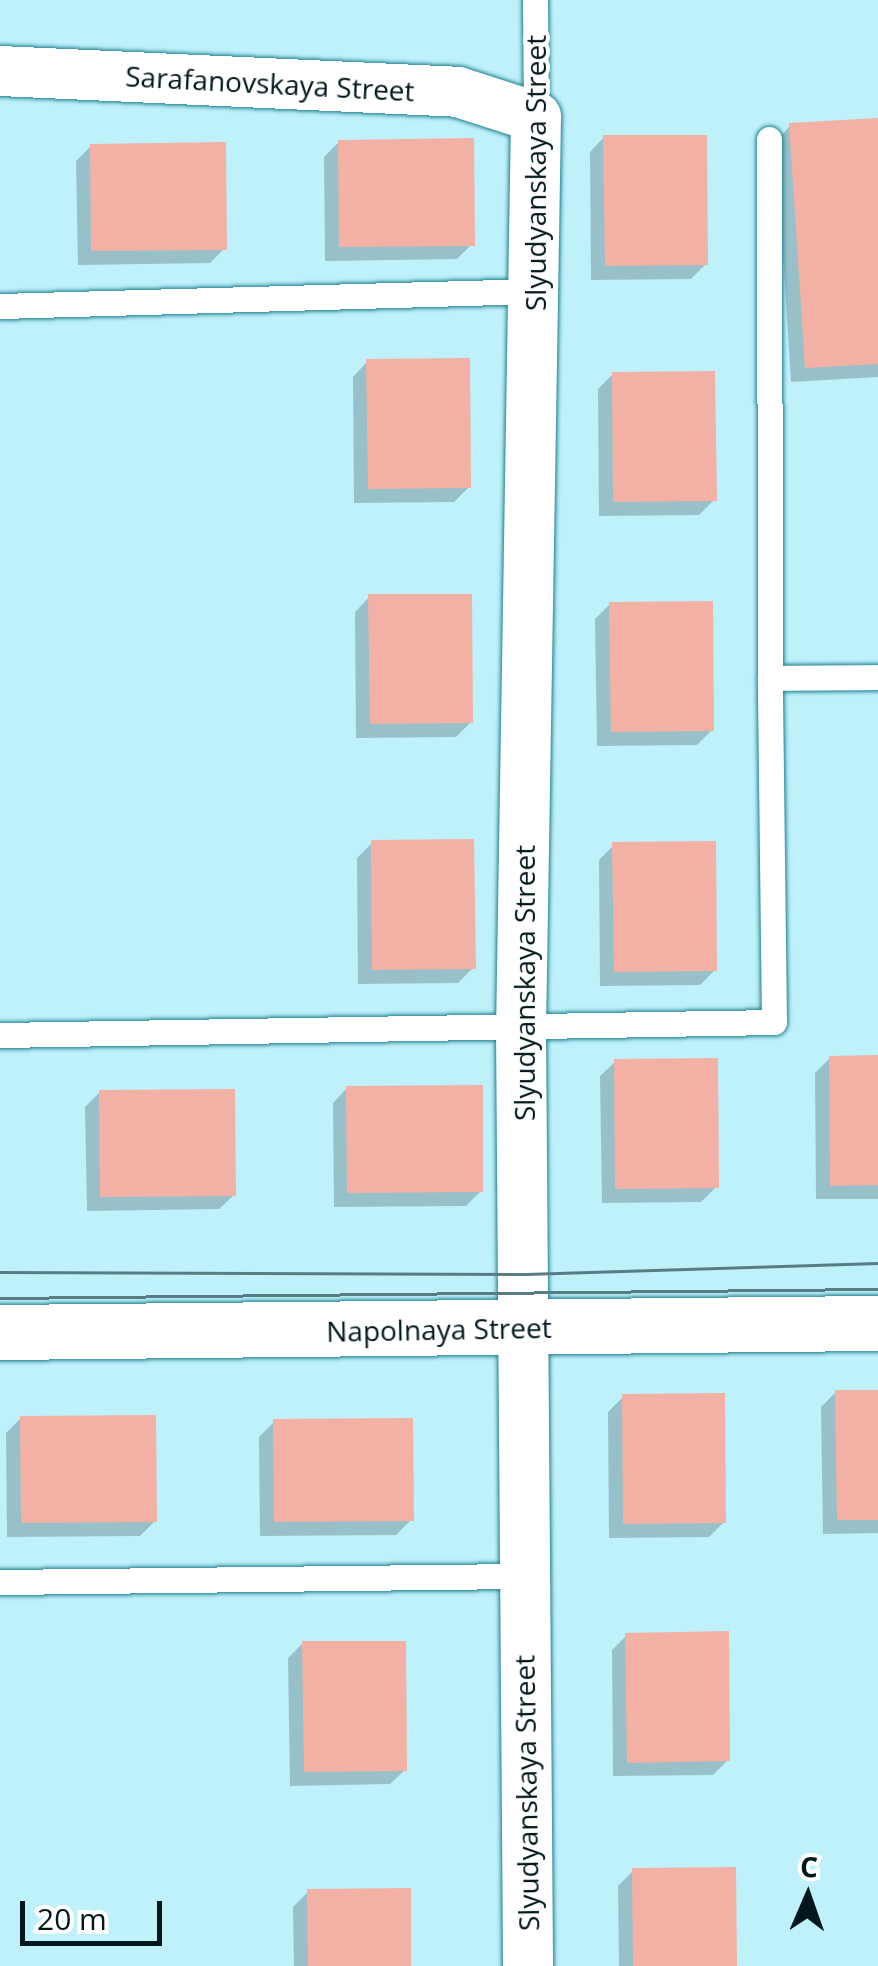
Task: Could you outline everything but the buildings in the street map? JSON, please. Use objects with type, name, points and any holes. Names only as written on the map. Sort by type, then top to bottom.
[{"type":"street","name":"Sarafanovskaya Street","points":[[0,71],[458,92],[536,117]]},
{"type":"street","name":"Slyudyanskaya Street","points":[[528,1966],[522,1028],[536,117]]},
{"type":"street","name":"Napolnaya Street","points":[[0,1332],[878,1323]]},
{"type":"lane","name":"Slyudyanskaya Street","points":[[535,0],[536,117]]},
{"type":"lane","points":[[0,1035],[774,1022],[770,139]]},
{"type":"lane","points":[[0,306],[536,291]]},
{"type":"lane","points":[[770,678],[878,677]]},
{"type":"lane","points":[[0,1582],[523,1576]]},
{"type":"tram line","points":[[0,1272],[526,1274],[878,1263]]},
{"type":"tram line","points":[[0,1298],[878,1289]]}]
